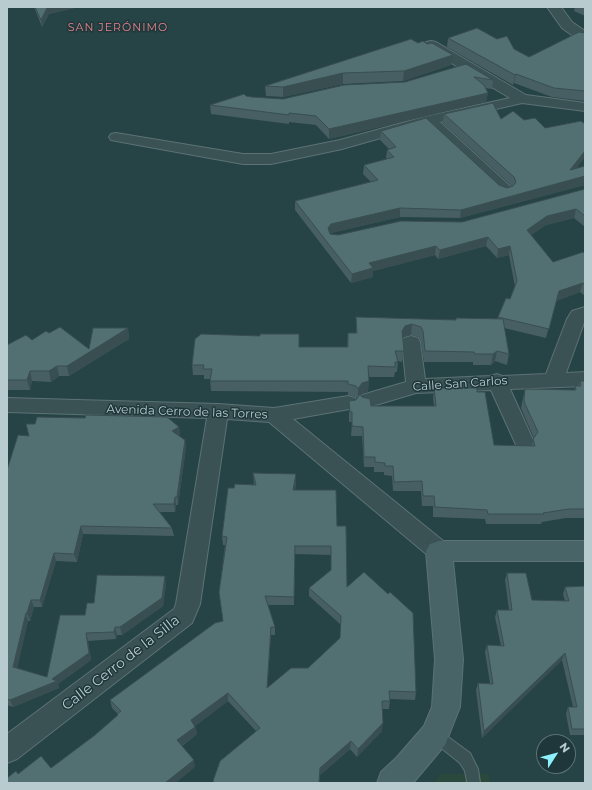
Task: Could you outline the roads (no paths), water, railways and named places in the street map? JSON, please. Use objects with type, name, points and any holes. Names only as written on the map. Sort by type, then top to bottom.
[{"type":"main road","points":[[392,783],[408,767],[435,734],[446,707],[449,659],[439,551],[585,551]]},
{"type":"street","points":[[554,7],[567,25],[585,38]]},
{"type":"street","points":[[430,45],[522,99]]},
{"type":"street","points":[[452,70],[466,66]]},
{"type":"street","points":[[116,137],[243,159],[271,159],[342,144],[429,120],[522,99],[585,107]]},
{"type":"street","points":[[429,120],[505,190]]},
{"type":"street","points":[[554,379],[576,318],[585,313]]},
{"type":"street","points":[[410,342],[416,386]]},
{"type":"street","name":"Calle San Carlos","points":[[369,400],[400,389],[416,386],[497,381],[585,379]]},
{"type":"street","points":[[497,381],[524,442]]},
{"type":"street","points":[[274,415],[348,403]]},
{"type":"street","name":"Avenida Cerro de las Torres","points":[[7,406],[218,411],[274,415],[439,551]]},
{"type":"street","name":"Calle Cerro de la Silla","points":[[7,750],[183,616],[188,604],[218,411]]},
{"type":"lane","points":[[435,734],[465,758],[471,769],[474,781],[473,783]]},
{"type":"district","name":"SAN JERÓNIMO","points":[[118,28]]}]
